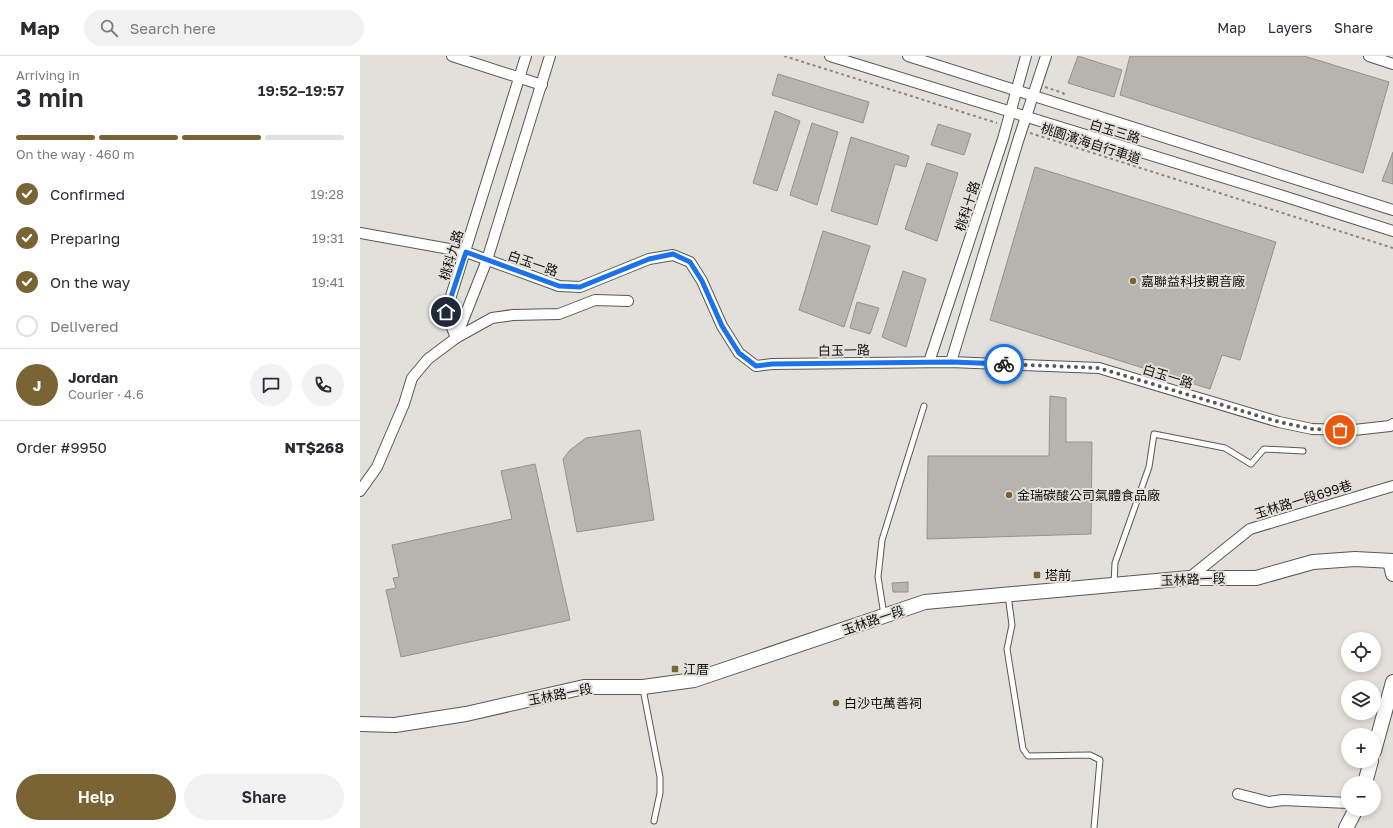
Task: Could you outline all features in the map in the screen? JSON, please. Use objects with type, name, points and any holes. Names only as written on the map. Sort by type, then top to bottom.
[{"type":"street","points":[[452,56],[542,85]]},
{"type":"street","name":"桃科九路","points":[[456,338],[446,312],[526,56]]},
{"type":"street","points":[[456,338],[487,260],[550,56]]},
{"type":"street","name":"白玉三路","points":[[830,56],[1393,231]]},
{"type":"street","name":"白玉三路","points":[[908,56],[1393,210]]},
{"type":"street","name":"桃科十路","points":[[929,362],[1006,126],[1026,56]]},
{"type":"street","points":[[952,362],[1026,117],[1046,56]]},
{"type":"street","points":[[1369,56],[1393,64]]},
{"type":"street","name":"白玉一路","points":[[360,233],[466,252],[559,286],[580,287],[649,259],[673,254],[690,262],[702,281],[722,326],[739,353],[756,366],[772,364],[952,362],[1099,368],[1279,422],[1312,429],[1354,430],[1390,426],[1393,424]]},
{"type":"street","points":[[360,491],[377,467],[404,404],[412,378],[428,359],[456,338],[492,318],[513,315],[559,314],[595,300],[628,301]]},
{"type":"street","name":"玉林路一段699巷","points":[[1188,578],[1250,528],[1393,486]]},
{"type":"street","name":"玉林路一段","points":[[360,724],[395,725],[466,714],[584,687],[643,687],[694,680],[925,602],[1188,578],[1256,578],[1313,562],[1355,559],[1392,565]]},
{"type":"street","points":[[1380,728],[1393,682]]},
{"type":"street","points":[[1238,794],[1269,802],[1283,800],[1341,803]]},
{"type":"street","points":[[1346,828],[1352,816]]},
{"type":"lane","points":[[884,616],[878,577],[882,540],[924,406]]},
{"type":"lane","points":[[1113,585],[1115,563],[1149,467],[1154,434],[1225,448],[1250,464],[1264,449],[1303,451]]},
{"type":"lane","points":[[1008,595],[1012,625],[1007,649],[1023,749],[1028,756],[1090,755],[1100,760],[1094,828]]},
{"type":"lane","points":[[643,687],[660,777],[660,793],[654,821]]},
{"type":"path","points":[[784,56],[1006,126]]},
{"type":"path","name":"桃園濱海自行車道","points":[[1022,131],[1393,248]]},
{"type":"building","points":[[1078,56],[1122,70],[1114,97],[1068,83]]},
{"type":"building","points":[[1130,56],[1304,56],[1389,82],[1363,173],[1120,95]]},
{"type":"building","points":[[778,74],[869,102],[863,123],[772,95]]},
{"type":"building","points":[[775,111],[800,121],[777,191],[753,183]]},
{"type":"building","points":[[812,123],[838,132],[817,205],[790,195]]},
{"type":"building","points":[[938,124],[971,134],[964,155],[931,145]]},
{"type":"building","points":[[851,137],[909,156],[906,167],[895,164],[877,225],[831,211]]},
{"type":"building","points":[[1393,152],[1393,184],[1382,181]]},
{"type":"building","points":[[927,163],[958,173],[937,241],[905,229]]},
{"type":"building","name":"嘉聯益科技觀音廠","points":[[1035,167],[1276,242],[1240,360],[1222,355],[1210,389],[990,320]]},
{"type":"building","points":[[823,231],[870,246],[844,327],[799,310]]},
{"type":"building","points":[[903,271],[926,279],[906,347],[882,337]]},
{"type":"building","points":[[857,302],[879,308],[870,334],[850,328]]},
{"type":"building","name":"金瑞碳酸公司氣體食品廠","points":[[1050,396],[1066,398],[1066,442],[1092,442],[1091,534],[927,539],[928,456],[1049,456]]},
{"type":"building","points":[[640,430],[654,520],[577,532],[563,459],[570,450],[586,438]]},
{"type":"building","points":[[535,464],[570,620],[401,657],[386,590],[396,588],[393,578],[399,577],[392,545],[512,519],[501,471]]},
{"type":"building","points":[[908,582],[908,592],[893,592],[892,583]]},
{"type":"way so far","points":[[1004,364],[1099,368],[1279,422],[1312,429],[1340,430]]},
{"type":"place","name":"嘉聯益科技觀音廠","points":[[1133,281]]},
{"type":"place","name":"金瑞碳酸公司氣體食品廠","points":[[1009,495]]},
{"type":"place","name":"塔前","points":[[1037,575]]},
{"type":"place","name":"江厝","points":[[675,669]]},
{"type":"place","name":"白沙屯萬善祠","points":[[836,703]]},
{"type":"route","points":[[446,312],[466,252],[559,286],[580,287],[649,259],[673,254],[690,262],[702,281],[722,326],[739,353],[756,366],[772,364],[929,362],[1004,364]]}]
